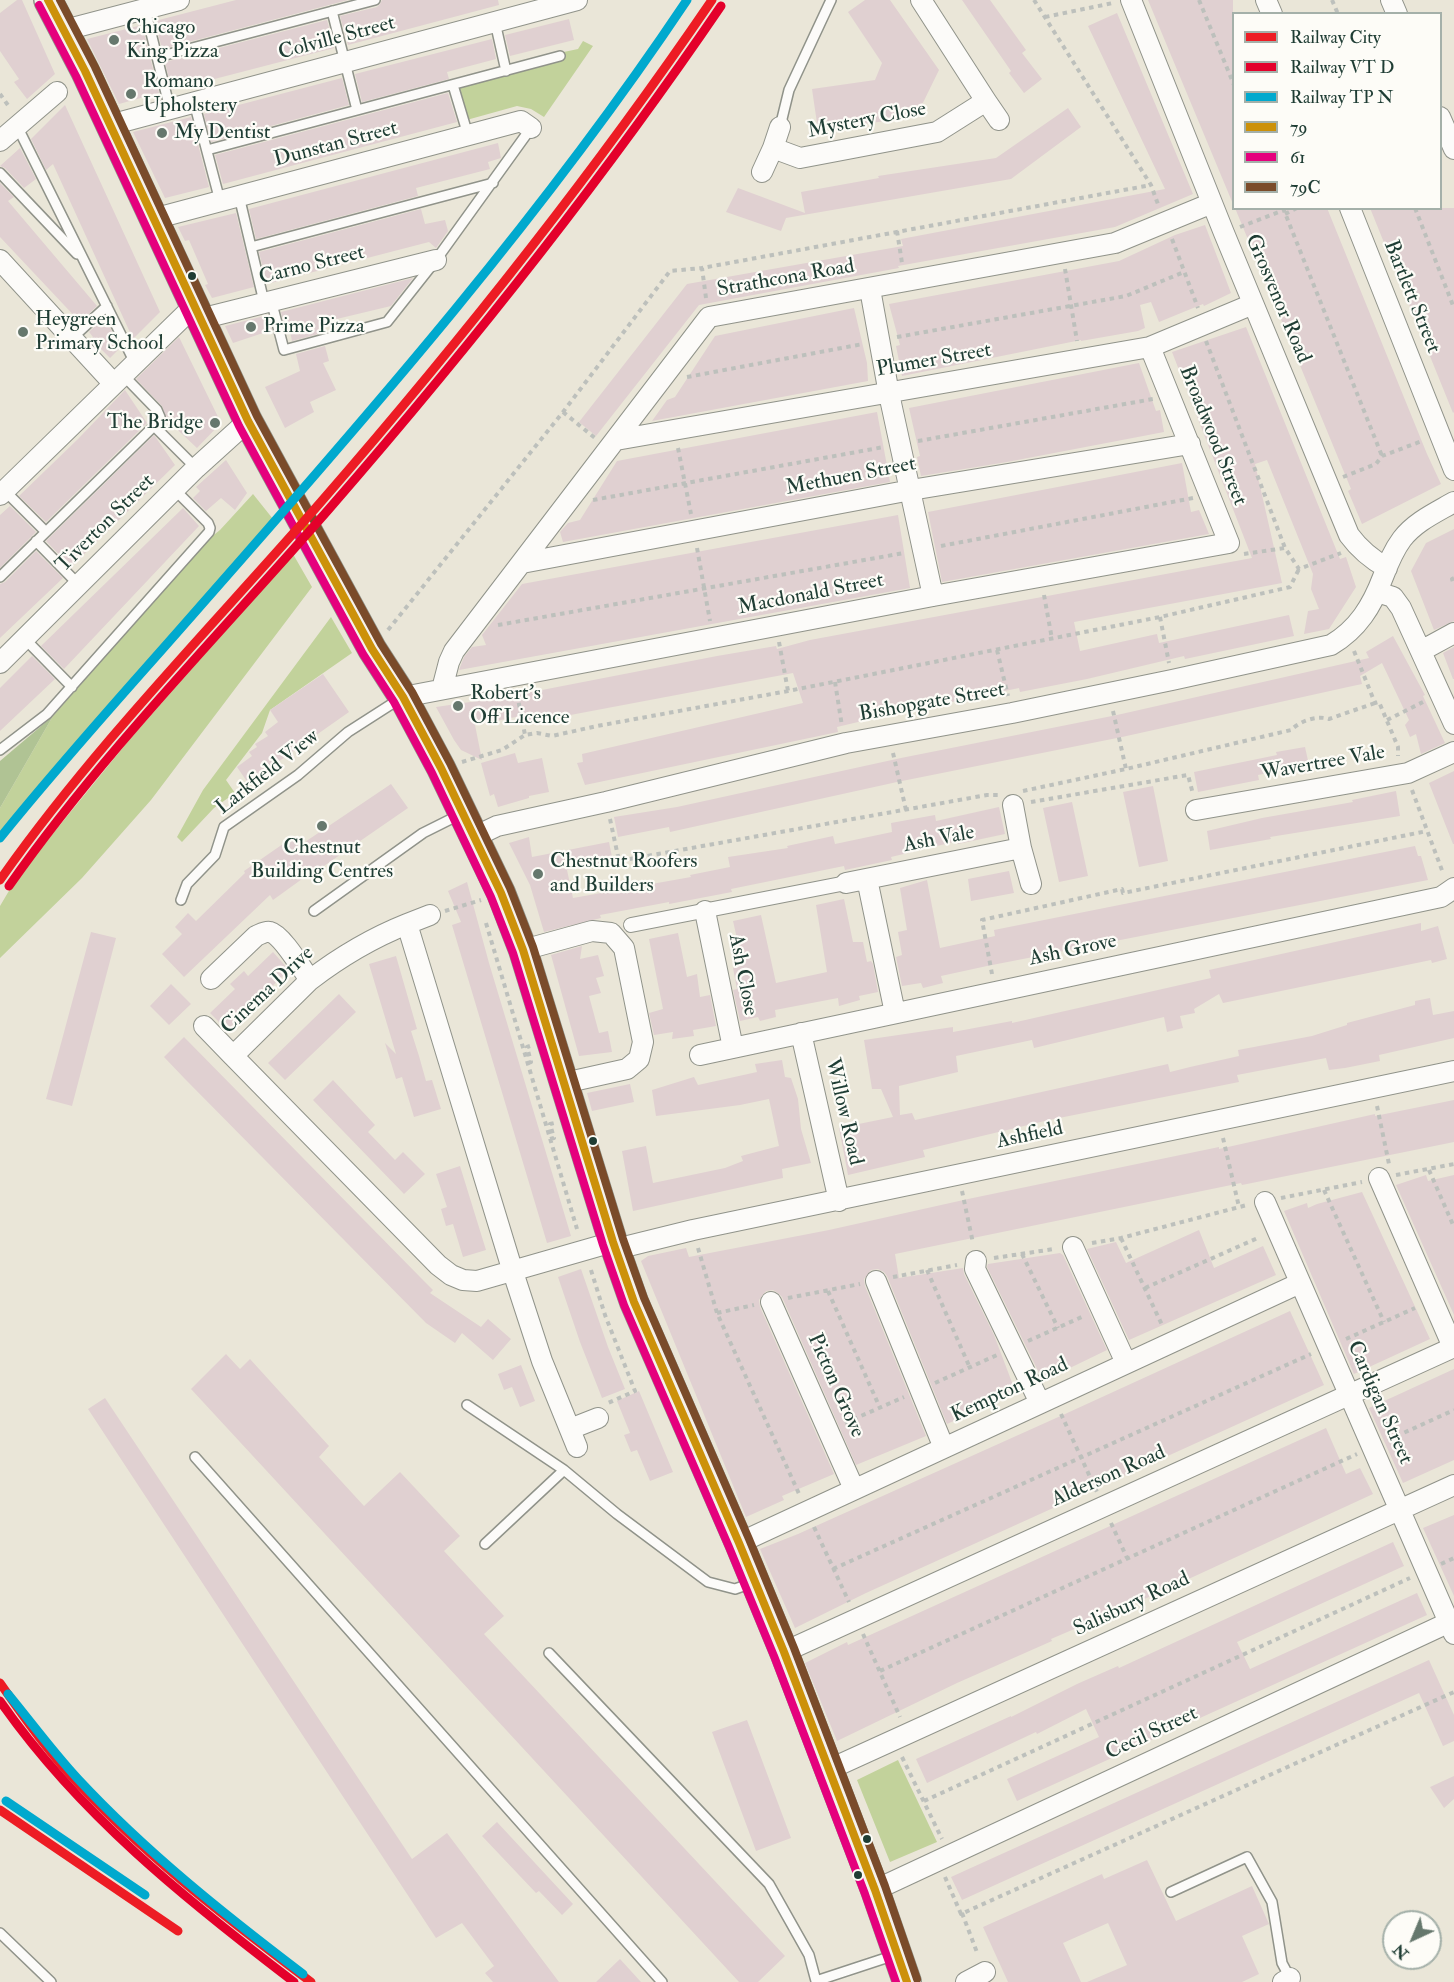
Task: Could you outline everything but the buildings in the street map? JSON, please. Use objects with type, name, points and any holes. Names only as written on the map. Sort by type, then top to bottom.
[{"type":"main road","points":[[48,0],[65,30],[248,421],[372,649],[403,697],[441,768],[501,893],[523,950],[614,1245],[634,1302],[784,1652],[830,1769],[908,1982]]},
{"type":"street","points":[[65,30],[141,6],[178,0]]},
{"type":"street","name":"Colville Street","points":[[110,125],[577,0]]},
{"type":"street","points":[[921,0],[999,120]]},
{"type":"street","name":"Grosvenor Road","points":[[1122,1],[1212,203],[1350,535],[1358,547],[1371,559],[1387,568]]},
{"type":"street","points":[[0,141],[57,92]]},
{"type":"street","name":"Mystery Close","points":[[773,148],[800,158],[937,132],[986,101]]},
{"type":"street","name":"Dunstan Street","points":[[153,219],[521,121],[531,128]]},
{"type":"street","points":[[1442,122],[1454,149]]},
{"type":"street","points":[[762,172],[780,127]]},
{"type":"street","name":"Strathcona Road","points":[[442,689],[454,651],[709,317],[1115,243],[1212,203]]},
{"type":"street","name":"Bartlett Street","points":[[1351,210],[1454,470]]},
{"type":"street","points":[[0,260],[71,339],[124,374]]},
{"type":"street","name":"Carno Street","points":[[197,313],[267,301],[436,260]]},
{"type":"street","points":[[870,289],[889,394],[933,596]]},
{"type":"street","name":"Plumer Street","points":[[612,444],[1150,347],[1253,304]]},
{"type":"street","points":[[2,493],[124,374],[197,313]]},
{"type":"street","name":"Broadwood Street","points":[[1150,347],[1229,543]]},
{"type":"street","name":"Tiverton Street","points":[[0,663],[196,468],[248,421]]},
{"type":"street","name":"Methuen Street","points":[[522,563],[911,490],[1190,444]]},
{"type":"street","name":"Bishopgate Street","points":[[474,837],[497,826],[606,802],[846,743],[1012,713],[1331,645],[1347,634],[1368,610],[1395,550],[1411,530],[1420,521],[1454,502]]},
{"type":"street","name":"Macdonald Street","points":[[403,697],[933,596],[1229,543]]},
{"type":"street","points":[[1377,592],[1393,597],[1401,608],[1454,724]]},
{"type":"street","points":[[1421,651],[1454,633]]},
{"type":"street","name":"Wavertree Vale","points":[[1196,810],[1402,774],[1454,752]]},
{"type":"street","points":[[1012,797],[1021,848],[1031,884]]},
{"type":"street","name":"Ash Vale","points":[[846,883],[1021,848]]},
{"type":"street","points":[[867,879],[895,1013]]},
{"type":"street","points":[[631,925],[846,883]]},
{"type":"street","name":"Ash Grove","points":[[700,1055],[1441,897],[1453,889]]},
{"type":"street","name":"Ash Close","points":[[705,911],[733,1048]]},
{"type":"street","name":"Cinema Drive","points":[[430,915],[384,933],[340,958],[310,980],[233,1056],[438,1265],[451,1275],[463,1280],[477,1281],[614,1245]]},
{"type":"street","points":[[407,924],[542,1361],[574,1438],[598,1418]]},
{"type":"street","points":[[523,950],[592,931],[611,933],[624,948],[644,1042],[639,1059],[627,1070],[564,1083]]},
{"type":"street","points":[[211,979],[256,936],[264,932],[272,932],[279,937],[310,980]]},
{"type":"street","points":[[204,1026],[233,1056]]},
{"type":"street","name":"Willow Road","points":[[801,1033],[838,1201]]},
{"type":"street","name":"Ashfield","points":[[614,1245],[959,1176],[1454,1071]]},
{"type":"street","points":[[1384,1172],[1433,1300],[1454,1347]]},
{"type":"street","name":"Cardigan Street","points":[[1265,1202],[1452,1626]]},
{"type":"street","points":[[1073,1247],[1126,1363]]},
{"type":"street","points":[[976,1261],[975,1269],[1012,1348],[1046,1400]]},
{"type":"street","points":[[876,1281],[944,1448]]},
{"type":"street","name":"Kempton Road","points":[[739,1543],[1300,1282]]},
{"type":"street","name":"Picton Grove","points":[[771,1302],[854,1490]]},
{"type":"street","name":"Alderson Road","points":[[784,1652],[1454,1347]]},
{"type":"street","name":"Salisbury Road","points":[[830,1769],[1454,1485]]},
{"type":"street","name":"Cecil Street","points":[[875,1890],[1452,1626]]},
{"type":"street","points":[[966,1982],[985,1972]]},
{"type":"lane","points":[[158,57],[375,0]]},
{"type":"lane","points":[[780,127],[789,90],[831,0]]},
{"type":"lane","points":[[141,6],[158,57],[170,109]]},
{"type":"lane","points":[[332,11],[357,110]]},
{"type":"lane","points":[[495,22],[506,71]]},
{"type":"lane","points":[[207,150],[560,56]]},
{"type":"lane","points":[[453,85],[468,135]]},
{"type":"lane","points":[[194,102],[207,150],[251,247],[284,350],[387,322],[436,260],[531,128]]},
{"type":"lane","points":[[0,577],[154,426],[160,417],[157,410],[124,374],[107,306],[17,126]]},
{"type":"lane","points":[[0,173],[85,262]]},
{"type":"lane","points":[[251,247],[493,183]]},
{"type":"lane","points":[[71,339],[107,306]]},
{"type":"lane","points":[[154,426],[196,468]]},
{"type":"lane","points":[[0,750],[47,714],[209,532],[208,523],[175,490]]},
{"type":"lane","points":[[2,493],[46,532]]},
{"type":"lane","points":[[36,541],[79,585]]},
{"type":"lane","points":[[25,639],[72,687]]},
{"type":"lane","name":"Larkfield View","points":[[181,900],[187,884],[215,855],[224,827],[298,775],[348,732],[403,697]]},
{"type":"lane","points":[[314,911],[423,832],[463,813]]},
{"type":"lane","points":[[467,1404],[564,1470],[617,1514],[708,1582],[735,1589],[754,1582]]},
{"type":"lane","points":[[195,1457],[662,1982]]},
{"type":"lane","points":[[485,1544],[564,1470]]},
{"type":"lane","points":[[549,1653],[769,1884],[809,1955],[815,1981],[898,1954]]},
{"type":"lane","points":[[1171,1892],[1247,1857],[1272,1902],[1281,1963],[1286,1980]]},
{"type":"lane","points":[[0,1933],[51,1982]]},
{"type":"path","points":[[1035,0],[1151,185],[1285,548],[1299,569]]},
{"type":"path","points":[[1199,0],[1232,82]]},
{"type":"path","points":[[1045,17],[1122,1]]},
{"type":"path","points":[[372,649],[563,412],[670,272],[1151,185]]},
{"type":"path","points":[[1416,210],[1454,308]]},
{"type":"path","points":[[1224,233],[1284,211],[1382,456]]},
{"type":"path","points":[[897,231],[905,282]]},
{"type":"path","points":[[1062,253],[1080,360]]},
{"type":"path","points":[[702,268],[709,317]]},
{"type":"path","points":[[660,382],[1125,296],[1184,272]]},
{"type":"path","points":[[566,505],[1170,395]]},
{"type":"path","points":[[563,412],[612,444]]},
{"type":"path","points":[[1329,483],[1376,464],[1382,456],[1440,434]]},
{"type":"path","points":[[471,630],[1209,495]]},
{"type":"path","points":[[1229,543],[1244,554],[1285,548]]},
{"type":"path","points":[[441,768],[502,750],[525,735],[537,733],[552,736],[835,682],[1160,617],[1290,587],[1299,569],[1358,547]]},
{"type":"path","points":[[1041,577],[1052,639]]},
{"type":"path","points":[[1454,578],[1452,579],[1454,585]]},
{"type":"path","points":[[1160,617],[1172,680]]},
{"type":"path","points":[[776,626],[788,691]]},
{"type":"path","points":[[1347,634],[1375,703]]},
{"type":"path","points":[[997,650],[1012,713]]},
{"type":"path","points":[[514,676],[525,735]]},
{"type":"path","points":[[835,682],[846,743]]},
{"type":"path","points":[[1109,693],[1126,769]]},
{"type":"path","points":[[1386,720],[1440,693]]},
{"type":"path","points":[[1012,797],[1291,730],[1298,723],[1323,717],[1329,719],[1379,702],[1398,747],[1402,774],[1441,868],[1453,889]]},
{"type":"path","points":[[888,735],[906,810]]},
{"type":"path","points":[[606,802],[620,861],[987,795],[1012,797],[1188,775],[1196,810]]},
{"type":"path","points":[[996,992],[982,920],[1122,889],[1123,892],[1427,831]]},
{"type":"path","points":[[430,915],[501,893]]},
{"type":"path","points":[[485,919],[577,1229]]},
{"type":"path","points":[[1374,1088],[1384,1172]]},
{"type":"path","points":[[1220,1121],[1239,1207]]},
{"type":"path","points":[[1429,1170],[1454,1227]]},
{"type":"path","points":[[959,1176],[976,1261]]},
{"type":"path","points":[[1323,1190],[1384,1322]]},
{"type":"path","points":[[1145,1288],[1277,1229]]},
{"type":"path","points":[[693,1230],[717,1313],[880,1671],[961,1914],[985,1972]]},
{"type":"path","points":[[1121,1238],[1171,1343]]},
{"type":"path","points":[[1022,1254],[1058,1328]]},
{"type":"path","points":[[591,1270],[616,1345],[635,1391],[594,1408],[598,1418]]},
{"type":"path","points":[[927,1270],[970,1368]]},
{"type":"path","points":[[828,1290],[880,1408]]},
{"type":"path","points":[[833,1569],[1433,1300]]},
{"type":"path","points":[[828,1431],[1101,1309]]},
{"type":"path","points":[[1046,1400],[1081,1458],[1127,1558]]},
{"type":"path","points":[[880,1671],[1454,1410]]},
{"type":"path","points":[[924,1801],[1454,1558]]},
{"type":"path","points":[[962,1913],[1454,1692]]},
{"type":"green space","points":[[583,41],[593,46],[544,117],[531,109],[517,106],[463,121],[453,85],[578,49]]},
{"type":"green space","points":[[253,494],[273,519],[104,711],[0,835],[0,808],[53,716],[210,538]]},
{"type":"green space","points":[[293,554],[312,587],[151,800],[82,878],[0,958],[0,906],[16,879],[130,739]]},
{"type":"green space","points":[[331,617],[352,653],[270,710],[262,733],[226,780],[235,793],[214,808],[182,842],[177,837],[203,790]]},
{"type":"green space","points":[[53,716],[0,808],[0,761]]},
{"type":"green space","points":[[898,1760],[937,1842],[890,1862],[857,1780]]},
{"type":"rail line","name":"City","points":[[0,880],[37,830],[115,734],[320,503],[474,320],[620,130],[712,0]]},
{"type":"rail line","name":"City","points":[[0,1683],[57,1760],[123,1828],[215,1908],[311,1982]]},
{"type":"rail line","name":"City","points":[[0,1810],[178,1931]]},
{"type":"transit line","name":"79","points":[[48,0],[85,71],[248,421],[372,649],[403,697],[441,768],[501,893],[523,950],[613,1242],[634,1302],[784,1652],[875,1890],[907,1982]]},
{"type":"transit line","name":"79C","points":[[60,0],[95,67],[257,416],[381,644],[412,692],[450,763],[510,888],[533,947],[623,1239],[644,1298],[794,1648],[885,1886],[917,1979]]},
{"type":"transit line","points":[[0,838],[393,384],[455,309],[575,157],[687,0]]},
{"type":"transit line","name":"61","points":[[39,5],[76,76],[239,426],[363,654],[394,702],[432,773],[491,897],[513,953],[603,1245],[624,1305],[774,1656],[865,1894],[896,1982]]},
{"type":"transit line","points":[[9,886],[46,836],[124,740],[329,509],[483,326],[629,136],[721,6]]},
{"type":"transit line","points":[[8,1694],[69,1769],[131,1832],[215,1905],[303,1974]]},
{"type":"transit line","points":[[0,1701],[31,1742],[99,1818],[213,1919],[294,1982]]},
{"type":"transit line","points":[[6,1801],[145,1895]]},
{"type":"place","name":"Chicago King Pizza","points":[[114,40]]},
{"type":"place","name":"Romano Upholstery","points":[[131,94]]},
{"type":"place","name":"My Dentist","points":[[162,133]]},
{"type":"place","name":"Prime Pizza","points":[[251,327]]},
{"type":"place","name":"Heygreen Primary School","points":[[23,332]]},
{"type":"place","name":"The Bridge","points":[[215,423]]},
{"type":"place","name":"Robert's Off Licence","points":[[458,706]]},
{"type":"place","name":"Chestnut Building Centres","points":[[322,826]]},
{"type":"place","name":"Chestnut Roofers and Builders","points":[[538,874]]}]
